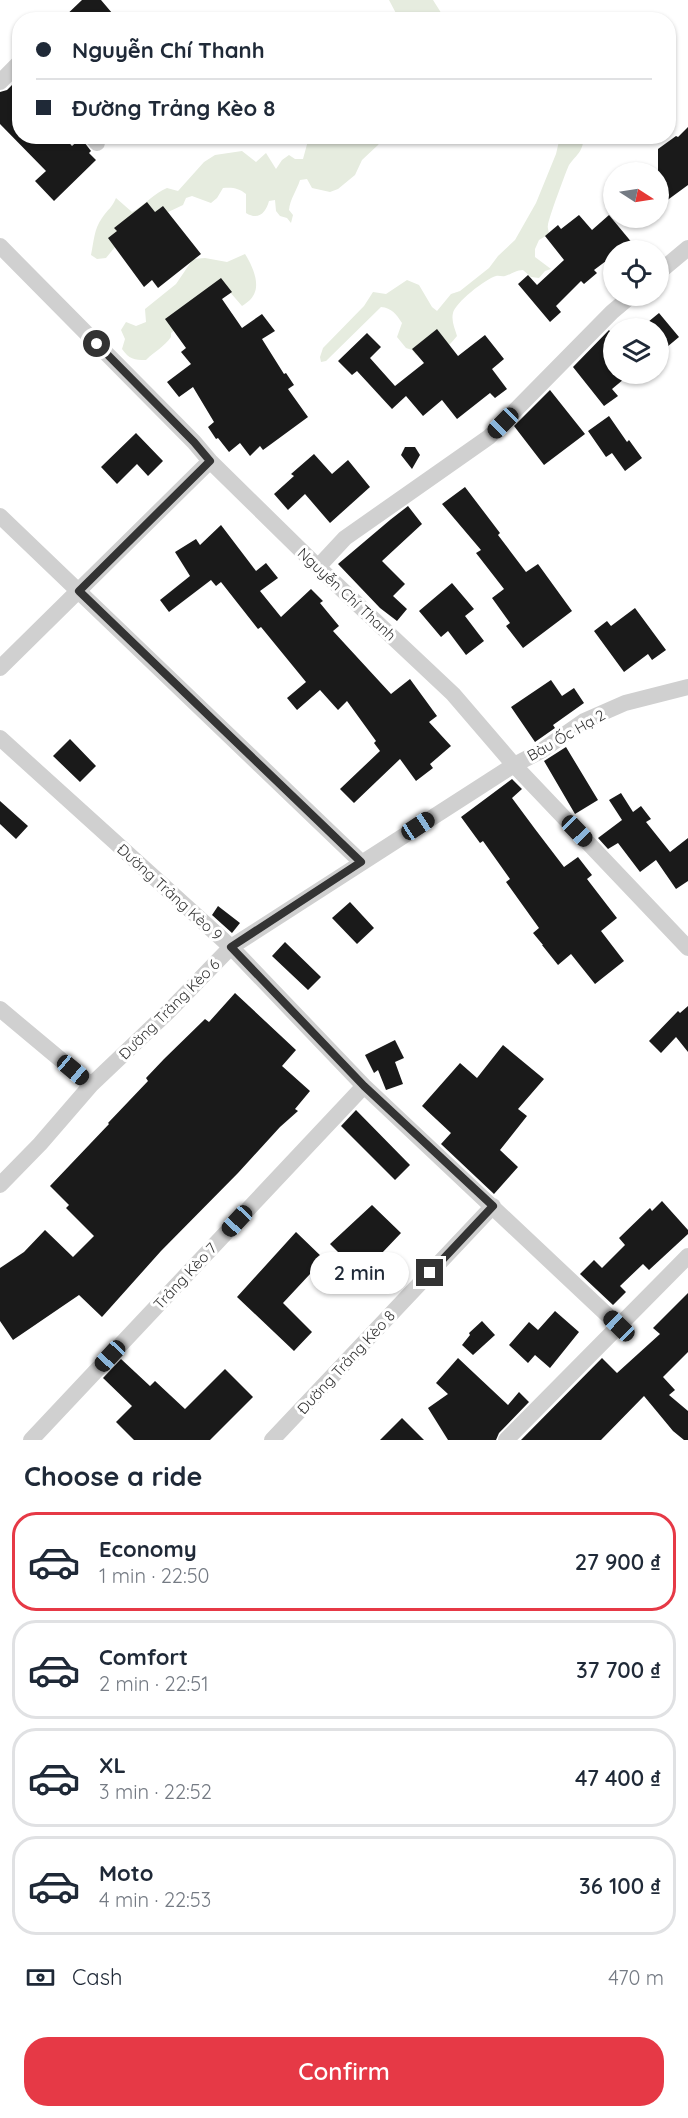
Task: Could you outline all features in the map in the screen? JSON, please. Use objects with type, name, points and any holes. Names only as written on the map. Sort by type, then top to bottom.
[{"type":"street","points":[[0,82],[12,70]]},
{"type":"street","name":"Nguyễn Chí Thanh","points":[[0,246],[194,442],[210,461],[453,694],[513,765],[688,948]]},
{"type":"street","points":[[669,264],[688,248]]},
{"type":"street","points":[[318,567],[345,538],[489,438],[620,306]]},
{"type":"street","points":[[0,668],[210,461]]},
{"type":"street","points":[[0,516],[361,862]]},
{"type":"street","name":"Bàu Ốc Hạ 2","points":[[513,765],[541,751],[584,721],[604,712],[625,703],[688,687]]},
{"type":"street","name":"Đường Trảng Kèo 9","points":[[0,738],[231,947],[364,1086],[619,1326]]},
{"type":"street","name":"Đường Trảng Kèo 6","points":[[0,1185],[40,1144],[91,1085],[170,1010],[231,947],[513,765]]},
{"type":"street","points":[[0,1009],[91,1085]]},
{"type":"street","name":"Trảng Kèo 7","points":[[31,1440],[364,1086]]},
{"type":"street","name":"Đường Trảng Kèo 8","points":[[272,1440],[493,1206]]},
{"type":"street","points":[[506,1440],[688,1256]]},
{"type":"shaded area","points":[[389,0],[433,0],[441,12],[395,12]]},
{"type":"shaded area","points":[[307,144],[379,144],[362,160],[355,175],[338,189],[330,192],[312,188],[307,179],[300,180],[289,210],[293,215],[291,223],[276,211],[275,200],[269,201],[266,209],[255,216],[246,213],[246,194],[235,188],[223,188],[211,203],[192,196],[186,198],[183,205],[164,214],[115,247],[106,258],[97,259],[91,255],[97,226],[116,198],[132,212],[167,188],[178,191],[204,162],[215,155],[242,151],[256,162],[266,153],[276,169],[289,155],[295,159],[303,159]]},
{"type":"shaded area","points":[[558,144],[582,144],[581,150],[569,165],[549,221],[549,234],[539,240],[535,249],[535,257],[551,269],[545,271],[539,278],[531,277],[523,270],[505,276],[496,276],[478,286],[455,309],[453,322],[457,336],[439,352],[423,356],[416,355],[412,350],[406,348],[397,337],[402,323],[393,312],[381,307],[326,361],[321,362],[323,348],[364,306],[373,292],[386,294],[407,280],[419,285],[432,307],[437,311],[451,294],[460,291],[489,268],[515,240],[536,203]]},
{"type":"shaded area","points":[[245,254],[256,280],[255,291],[248,302],[242,306],[229,291],[171,333],[171,337],[146,360],[132,358],[122,349],[125,339],[121,330],[126,322],[136,326],[146,322],[145,309],[176,284],[193,259],[205,258],[227,262]]},
{"type":"building","points":[[82,0],[101,0],[111,12],[69,12]]},
{"type":"building","points":[[12,85],[12,136],[0,124],[0,92]]},
{"type":"building","points":[[688,127],[688,185],[669,199],[669,162],[658,162],[658,149],[665,144],[676,144],[676,136],[678,137]]},
{"type":"building","points":[[20,144],[70,144],[72,146],[86,144],[91,151],[89,153],[96,160],[54,201],[35,181],[46,171]]},
{"type":"building","points":[[147,202],[155,212],[163,206],[201,254],[158,288],[152,280],[144,287],[108,238],[117,231],[114,228]]},
{"type":"building","points":[[579,215],[592,230],[603,220],[603,228],[620,228],[630,240],[603,240],[603,263],[594,270],[597,273],[584,284],[581,281],[556,306],[561,312],[550,322],[518,284],[528,275],[537,285],[564,260],[545,236],[558,225],[561,229]]},
{"type":"building","points":[[221,278],[232,292],[222,299],[242,328],[262,314],[275,331],[262,339],[284,374],[286,373],[294,385],[288,389],[308,417],[263,450],[260,446],[250,456],[240,443],[229,452],[218,438],[216,439],[208,427],[214,422],[193,387],[179,397],[167,382],[191,364],[181,352],[186,348],[165,319]]},
{"type":"building","points":[[659,313],[663,318],[653,318]]},
{"type":"building","points":[[669,325],[679,337],[669,345]]},
{"type":"building","points":[[437,329],[458,356],[485,335],[504,359],[492,369],[507,389],[495,398],[490,393],[457,419],[442,400],[423,416],[406,396],[392,409],[357,371],[352,375],[338,361],[367,333],[381,347],[370,358],[395,386],[424,363],[412,349]]},
{"type":"building","points":[[603,336],[603,384],[618,384],[612,389],[618,396],[604,406],[573,367]]},
{"type":"building","points":[[550,390],[585,434],[544,465],[514,426]]},
{"type":"building","points":[[609,416],[627,442],[629,440],[642,458],[625,471],[612,453],[606,457],[588,431]]},
{"type":"building","points":[[136,433],[163,461],[148,476],[137,464],[117,484],[101,467]]},
{"type":"building","points":[[405,447],[415,447],[420,455],[412,469],[401,455]]},
{"type":"building","points":[[314,454],[332,474],[348,460],[370,487],[330,523],[305,494],[288,510],[274,494],[294,476],[291,474]]},
{"type":"building","points":[[465,487],[526,572],[538,564],[572,611],[523,648],[506,626],[510,623],[492,598],[504,589],[476,553],[481,550],[442,504]]},
{"type":"building","points":[[408,506],[422,524],[382,561],[405,584],[393,596],[407,609],[397,621],[380,608],[338,564]]},
{"type":"building","points":[[221,525],[256,571],[266,563],[278,578],[260,591],[281,617],[311,589],[323,601],[320,603],[339,626],[333,631],[391,694],[410,679],[437,716],[429,722],[451,746],[430,764],[433,768],[416,781],[400,759],[354,803],[340,789],[380,751],[374,743],[376,741],[347,701],[338,710],[320,690],[297,710],[287,698],[306,682],[261,627],[258,629],[221,582],[216,586],[211,580],[169,612],[160,600],[190,576],[175,552],[196,539],[200,545]]},
{"type":"building","points":[[452,583],[474,609],[465,616],[484,641],[466,655],[448,631],[441,637],[419,611]]},
{"type":"building","points":[[635,608],[666,650],[652,660],[648,654],[624,672],[594,631],[607,621],[611,626]]},
{"type":"building","points":[[551,680],[562,696],[574,688],[584,703],[553,725],[555,728],[535,742],[511,707]]},
{"type":"building","points":[[70,739],[96,766],[80,782],[53,756]]},
{"type":"building","points":[[566,747],[598,800],[575,814],[544,761]]},
{"type":"building","points":[[512,779],[522,789],[512,798],[535,829],[564,867],[578,857],[592,875],[587,879],[617,918],[601,931],[624,961],[595,984],[571,954],[558,965],[533,933],[539,928],[506,882],[510,879],[483,841],[480,843],[461,817]]},
{"type":"building","points":[[621,793],[633,812],[641,806],[651,819],[646,822],[670,852],[688,838],[688,881],[676,889],[656,860],[640,872],[618,843],[608,849],[598,838],[622,820],[609,800]]},
{"type":"building","points":[[0,801],[28,826],[16,839],[0,824]]},
{"type":"building","points":[[350,902],[374,928],[357,944],[332,918]]},
{"type":"building","points":[[218,906],[240,923],[232,933],[212,915]]},
{"type":"building","points":[[285,942],[321,977],[308,990],[272,956]]},
{"type":"building","points":[[235,993],[296,1050],[282,1066],[310,1091],[295,1109],[298,1111],[161,1251],[102,1317],[79,1295],[13,1340],[0,1321],[0,1268],[24,1252],[45,1230],[73,1257],[94,1236],[66,1208],[69,1205],[50,1186],[148,1081],[146,1078],[164,1059],[205,1019],[209,1022]]},
{"type":"building","points":[[688,1006],[688,1052],[676,1037],[661,1053],[649,1041],[678,1011],[680,1013]]},
{"type":"building","points":[[395,1040],[404,1058],[395,1062],[403,1084],[386,1090],[378,1070],[374,1073],[365,1055]]},
{"type":"building","points":[[503,1045],[544,1079],[518,1109],[527,1116],[500,1150],[518,1167],[494,1194],[441,1144],[451,1133],[422,1106],[460,1063],[477,1078]]},
{"type":"building","points":[[356,1110],[410,1165],[395,1180],[341,1126]]},
{"type":"building","points":[[662,1201],[688,1230],[688,1234],[649,1270],[643,1264],[620,1286],[626,1292],[613,1305],[580,1274],[594,1260],[602,1268],[625,1245],[619,1238],[650,1208],[652,1211]]},
{"type":"building","points":[[372,1205],[401,1233],[361,1275],[330,1244]]},
{"type":"building","points":[[296,1232],[324,1259],[283,1303],[312,1332],[294,1351],[237,1297]]},
{"type":"building","points":[[688,1293],[688,1352],[663,1377],[675,1390],[669,1395],[688,1411],[688,1440],[684,1440],[673,1431],[644,1396],[601,1440],[521,1440],[602,1358],[617,1373],[660,1334],[653,1328]]},
{"type":"building","points":[[555,1311],[579,1332],[550,1368],[535,1355],[528,1363],[509,1345],[529,1322],[538,1330]]},
{"type":"building","points":[[482,1321],[495,1335],[473,1355],[462,1345],[470,1335],[469,1333]]},
{"type":"building","points":[[458,1358],[508,1405],[519,1392],[529,1402],[499,1433],[496,1440],[448,1440],[428,1408],[448,1394],[436,1383]]},
{"type":"building","points":[[121,1359],[150,1386],[155,1381],[185,1409],[225,1369],[253,1397],[210,1440],[134,1440],[116,1422],[132,1406],[103,1378]]},
{"type":"building","points":[[402,1418],[424,1440],[380,1440]]},
{"type":"route","points":[[97,344],[210,461],[79,591],[361,862],[231,947],[364,1086],[493,1206],[430,1273]]}]
